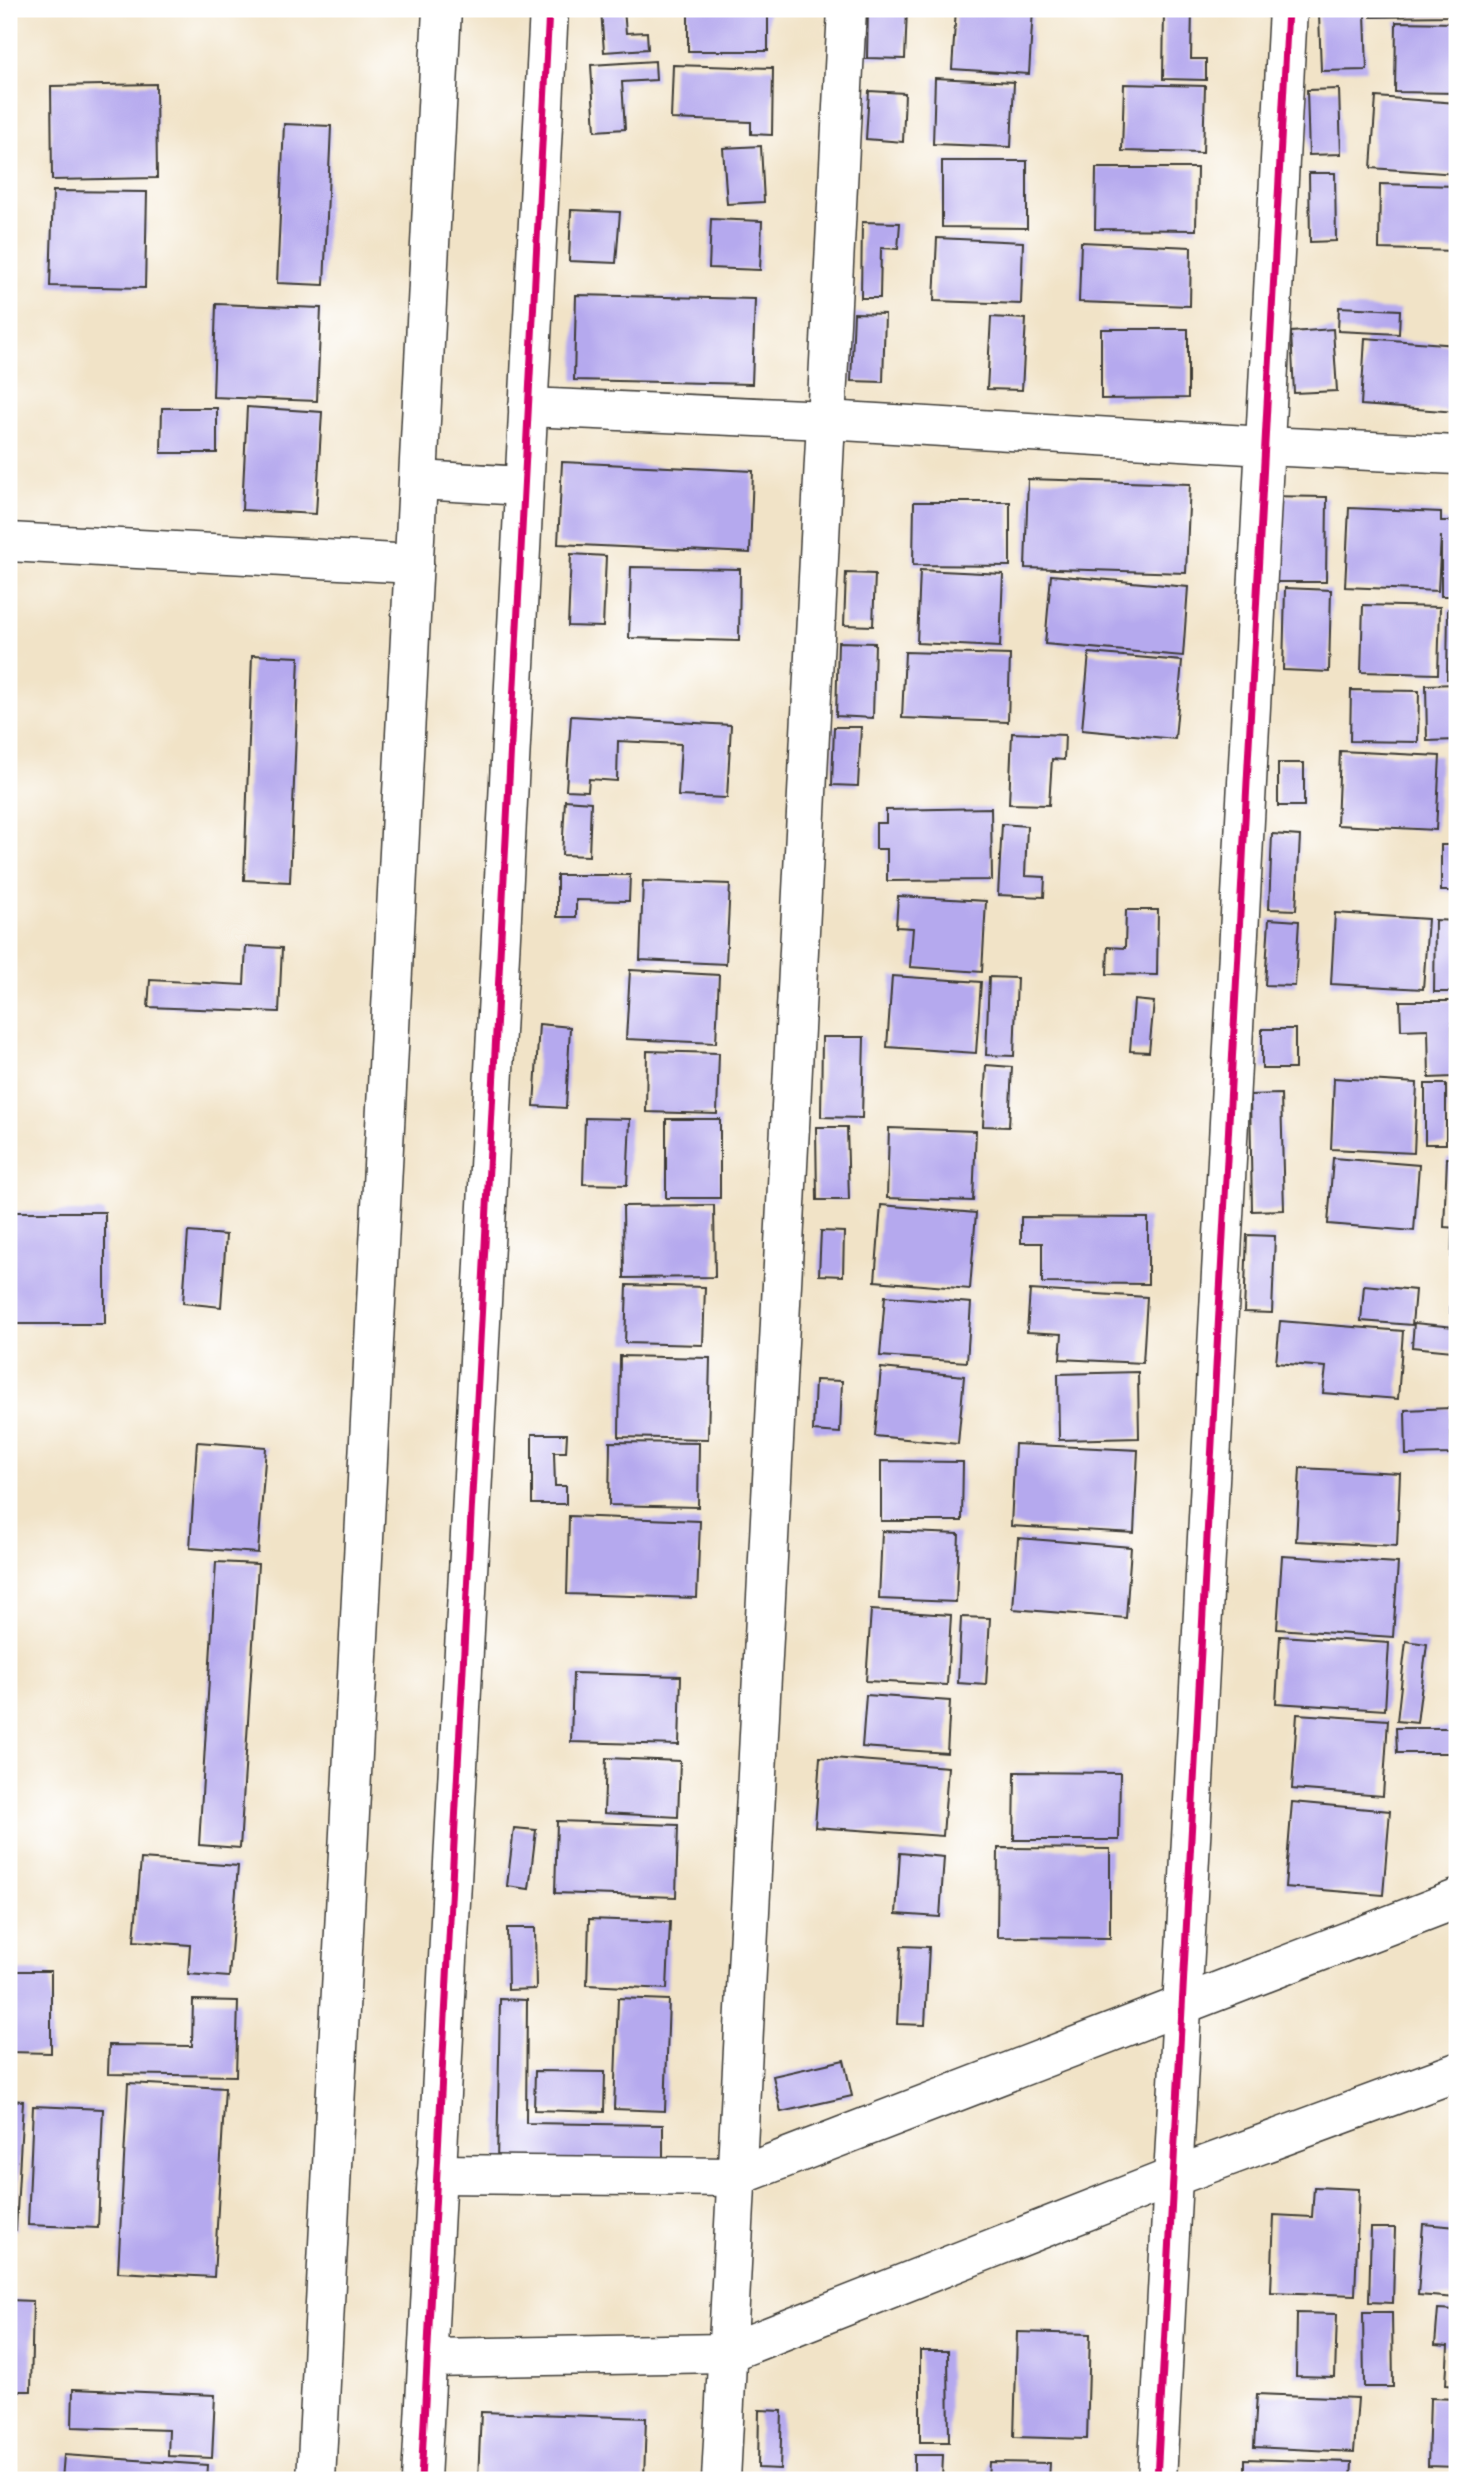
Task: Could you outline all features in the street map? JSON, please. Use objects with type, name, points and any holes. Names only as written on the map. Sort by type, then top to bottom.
[{"type":"street","points":[[316,2480],[442,9]]},
{"type":"street","points":[[421,2480],[549,9]]},
{"type":"street","points":[[721,2480],[847,9]]},
{"type":"street","points":[[1157,2480],[1288,9]]},
{"type":"street","points":[[528,407],[826,420],[1457,455]]},
{"type":"street","points":[[419,480],[524,486]]},
{"type":"street","points":[[9,542],[414,564]]},
{"type":"street","points":[[436,2174],[736,2177],[1457,1899]]},
{"type":"street","points":[[427,2358],[727,2353],[1173,2177],[1457,2072]]},
{"type":"building","points":[[601,9],[624,9],[626,33],[647,32],[648,49],[604,52]]},
{"type":"building","points":[[688,9],[768,9],[768,51],[688,51]]},
{"type":"building","points":[[868,9],[907,9],[905,59],[867,58]]},
{"type":"building","points":[[956,9],[1033,9],[1029,74],[952,69]]},
{"type":"building","points":[[1164,9],[1192,9],[1191,59],[1206,59],[1206,80],[1163,79]]},
{"type":"building","points":[[1371,9],[1457,9],[1457,16],[1371,17]]},
{"type":"building","points":[[1365,13],[1367,70],[1321,71],[1319,14]]},
{"type":"building","points":[[1396,22],[1457,23],[1457,93],[1395,92]]},
{"type":"building","points":[[655,61],[656,80],[622,82],[625,129],[595,131],[591,65]]},
{"type":"building","points":[[673,65],[773,68],[772,135],[751,134],[751,122],[671,119]]},
{"type":"building","points":[[935,78],[1014,82],[1011,147],[933,144]]},
{"type":"building","points":[[156,84],[157,178],[52,180],[51,86]]},
{"type":"building","points":[[1124,84],[1205,86],[1203,153],[1122,151]]},
{"type":"building","points":[[1339,89],[1341,154],[1309,155],[1307,90]]},
{"type":"building","points":[[869,91],[905,93],[903,142],[866,139]]},
{"type":"building","points":[[1376,97],[1457,103],[1457,174],[1371,168]]},
{"type":"building","points":[[284,124],[331,126],[324,285],[277,283]]},
{"type":"building","points":[[761,146],[764,202],[727,204],[723,148]]},
{"type":"building","points":[[942,161],[1027,161],[1027,228],[942,227]]},
{"type":"building","points":[[1096,168],[1197,168],[1196,230],[1095,229]]},
{"type":"building","points":[[1309,173],[1335,173],[1336,241],[1310,242]]},
{"type":"building","points":[[1380,184],[1457,186],[1457,251],[1379,249]]},
{"type":"building","points":[[53,191],[147,192],[145,288],[50,286]]},
{"type":"building","points":[[571,210],[620,212],[616,263],[569,261]]},
{"type":"building","points":[[711,219],[762,221],[760,270],[709,268]]},
{"type":"building","points":[[862,222],[900,223],[898,249],[881,248],[880,298],[861,298]]},
{"type":"building","points":[[937,238],[1023,242],[1021,304],[934,301]]},
{"type":"building","points":[[1081,242],[1191,247],[1190,306],[1079,302]]},
{"type":"building","points":[[576,295],[755,299],[752,384],[574,380]]},
{"type":"building","points":[[216,304],[321,308],[317,401],[213,397]]},
{"type":"building","points":[[1339,307],[1400,310],[1399,334],[1338,331]]},
{"type":"building","points":[[854,313],[885,314],[883,382],[851,381]]},
{"type":"building","points":[[991,317],[1026,319],[1022,390],[987,389]]},
{"type":"building","points":[[1101,329],[1188,329],[1188,398],[1101,399]]},
{"type":"building","points":[[1333,329],[1337,391],[1294,393],[1291,332]]},
{"type":"building","points":[[1365,338],[1457,345],[1457,412],[1361,405]]},
{"type":"building","points":[[247,407],[322,412],[316,514],[242,510]]},
{"type":"building","points":[[162,408],[217,408],[217,453],[161,453]]},
{"type":"building","points":[[562,462],[753,471],[750,553],[558,544]]},
{"type":"building","points":[[1028,479],[1190,484],[1186,573],[1025,568]]},
{"type":"building","points":[[1266,496],[1327,497],[1326,582],[1265,582]]},
{"type":"building","points":[[914,502],[1010,502],[1010,566],[913,565]]},
{"type":"building","points":[[1349,508],[1441,512],[1441,521],[1457,521],[1457,596],[1441,596],[1441,536],[1438,591],[1345,587]]},
{"type":"building","points":[[571,554],[606,556],[603,627],[568,626]]},
{"type":"building","points":[[631,567],[740,569],[739,641],[629,638]]},
{"type":"building","points":[[920,570],[1003,574],[1000,647],[917,643]]},
{"type":"building","points":[[846,573],[875,574],[873,626],[844,625]]},
{"type":"building","points":[[1051,575],[1188,587],[1183,656],[1045,644]]},
{"type":"building","points":[[1285,588],[1331,590],[1329,672],[1283,670]]},
{"type":"building","points":[[1363,605],[1440,607],[1438,674],[1361,672]]},
{"type":"building","points":[[1448,609],[1457,609],[1457,679],[1447,679]]},
{"type":"building","points":[[838,642],[875,643],[873,718],[836,716]]},
{"type":"building","points":[[905,652],[1010,655],[1008,722],[902,718]]},
{"type":"building","points":[[1089,653],[1182,661],[1175,739],[1082,730]]},
{"type":"building","points":[[252,655],[299,657],[290,882],[244,880]]},
{"type":"building","points":[[1457,684],[1457,740],[1427,741],[1426,685]]},
{"type":"building","points":[[1351,690],[1419,691],[1418,742],[1350,741]]},
{"type":"building","points":[[571,716],[731,725],[727,798],[678,796],[681,744],[618,741],[617,781],[589,779],[588,791],[566,790]]},
{"type":"building","points":[[834,727],[861,727],[858,786],[832,785]]},
{"type":"building","points":[[1012,733],[1065,735],[1064,760],[1052,759],[1049,805],[1009,804]]},
{"type":"building","points":[[1340,751],[1440,756],[1436,830],[1337,825]]},
{"type":"building","points":[[1278,763],[1304,763],[1304,806],[1278,806]]},
{"type":"building","points":[[565,800],[591,802],[589,856],[562,855]]},
{"type":"building","points":[[991,808],[992,880],[887,881],[887,849],[876,849],[876,823],[886,823],[886,810]]},
{"type":"building","points":[[1002,824],[1027,826],[1025,876],[1045,877],[1044,897],[998,895]]},
{"type":"building","points":[[1272,834],[1300,836],[1296,910],[1269,909]]},
{"type":"building","points":[[1441,845],[1457,845],[1457,891],[1441,891]]},
{"type":"building","points":[[557,875],[630,875],[629,901],[576,900],[576,917],[557,917]]},
{"type":"building","points":[[643,881],[730,884],[726,964],[640,960]]},
{"type":"building","points":[[898,896],[986,901],[982,972],[910,967],[913,928],[896,927]]},
{"type":"building","points":[[1126,910],[1158,910],[1157,975],[1107,974],[1108,947],[1125,948]]},
{"type":"building","points":[[1335,913],[1428,919],[1423,989],[1331,984]]},
{"type":"building","points":[[1269,919],[1299,921],[1295,986],[1265,985]]},
{"type":"building","points":[[1435,920],[1457,921],[1457,992],[1434,992]]},
{"type":"building","points":[[246,946],[282,948],[279,1012],[148,1007],[150,980],[244,985]]},
{"type":"building","points":[[630,970],[719,975],[716,1043],[626,1039]]},
{"type":"building","points":[[892,976],[981,982],[976,1053],[887,1047]]},
{"type":"building","points":[[989,977],[1017,978],[1014,1056],[986,1055]]},
{"type":"building","points":[[1134,1000],[1154,1002],[1149,1052],[1130,1051]]},
{"type":"building","points":[[1400,1001],[1452,1001],[1453,1077],[1429,1078],[1428,1029],[1401,1030]]},
{"type":"building","points":[[539,1024],[570,1027],[566,1108],[534,1106]]},
{"type":"building","points":[[1262,1029],[1295,1029],[1295,1069],[1262,1069]]},
{"type":"building","points":[[822,1037],[864,1037],[862,1118],[821,1117]]},
{"type":"building","points":[[647,1051],[719,1053],[717,1114],[646,1112]]},
{"type":"building","points":[[986,1065],[1012,1067],[1009,1127],[983,1126]]},
{"type":"building","points":[[1334,1078],[1417,1083],[1414,1153],[1331,1149]]},
{"type":"building","points":[[1425,1084],[1446,1084],[1446,1144],[1425,1144]]},
{"type":"building","points":[[1281,1094],[1284,1210],[1252,1211],[1250,1095]]},
{"type":"building","points":[[585,1118],[630,1119],[627,1185],[583,1184]]},
{"type":"building","points":[[666,1119],[720,1119],[720,1198],[666,1198]]},
{"type":"building","points":[[816,1127],[847,1127],[849,1200],[817,1200]]},
{"type":"building","points":[[889,1128],[976,1131],[973,1201],[887,1198]]},
{"type":"building","points":[[1333,1158],[1419,1165],[1414,1231],[1328,1224]]},
{"type":"building","points":[[1447,1158],[1457,1158],[1457,1228],[1444,1227]]},
{"type":"building","points":[[714,1205],[715,1277],[624,1278],[623,1206]]},
{"type":"building","points":[[881,1205],[976,1213],[970,1289],[875,1281]]},
{"type":"building","points":[[9,1212],[105,1212],[105,1324],[9,1324]]},
{"type":"building","points":[[1021,1217],[1148,1218],[1148,1284],[1042,1283],[1042,1243],[1021,1243]]},
{"type":"building","points":[[821,1231],[844,1232],[843,1276],[819,1275]]},
{"type":"building","points":[[1452,1231],[1457,1231],[1457,1313],[1450,1313]]},
{"type":"building","points":[[188,1232],[226,1235],[221,1307],[183,1303]]},
{"type":"building","points":[[1247,1235],[1275,1236],[1272,1313],[1244,1312]]},
{"type":"building","points":[[627,1285],[705,1287],[703,1345],[625,1343]]},
{"type":"building","points":[[1364,1285],[1415,1290],[1412,1325],[1361,1321]]},
{"type":"building","points":[[1030,1290],[1147,1297],[1143,1363],[1060,1359],[1062,1334],[1027,1332]]},
{"type":"building","points":[[885,1296],[971,1303],[967,1362],[880,1356]]},
{"type":"building","points":[[1280,1321],[1403,1331],[1398,1399],[1323,1393],[1326,1367],[1276,1363]]},
{"type":"building","points":[[1414,1323],[1454,1327],[1452,1351],[1412,1347]]},
{"type":"building","points":[[620,1356],[710,1358],[708,1439],[619,1437]]},
{"type":"building","points":[[881,1368],[964,1376],[958,1444],[875,1436]]},
{"type":"building","points":[[1138,1372],[1139,1438],[1059,1440],[1058,1374]]},
{"type":"building","points":[[815,1380],[842,1381],[840,1433],[813,1431]]},
{"type":"building","points":[[1450,1408],[1452,1454],[1406,1455],[1405,1410]]},
{"type":"building","points":[[532,1434],[567,1434],[566,1452],[554,1452],[555,1486],[566,1486],[566,1504],[532,1504]]},
{"type":"building","points":[[197,1442],[266,1447],[258,1553],[190,1548]]},
{"type":"building","points":[[610,1442],[699,1443],[698,1507],[609,1505]]},
{"type":"building","points":[[1015,1444],[1138,1450],[1134,1533],[1011,1526]]},
{"type":"building","points":[[881,1461],[963,1462],[962,1521],[881,1521]]},
{"type":"building","points":[[1300,1468],[1400,1473],[1397,1546],[1296,1541]]},
{"type":"building","points":[[1457,1494],[1457,1557],[1450,1556]]},
{"type":"building","points":[[569,1516],[700,1521],[697,1598],[567,1594]]},
{"type":"building","points":[[882,1531],[959,1534],[956,1602],[879,1599]]},
{"type":"building","points":[[1018,1538],[1131,1547],[1126,1618],[1013,1609]]},
{"type":"building","points":[[1282,1556],[1398,1563],[1393,1637],[1277,1629]]},
{"type":"building","points":[[216,1562],[258,1564],[240,1848],[199,1845]]},
{"type":"building","points":[[871,1610],[951,1615],[947,1685],[866,1681]]},
{"type":"building","points":[[961,1617],[990,1618],[986,1685],[958,1683]]},
{"type":"building","points":[[1280,1636],[1389,1643],[1385,1710],[1276,1703]]},
{"type":"building","points":[[1406,1641],[1427,1644],[1417,1723],[1397,1721]]},
{"type":"building","points":[[573,1673],[681,1676],[679,1745],[571,1742]]},
{"type":"building","points":[[866,1695],[950,1701],[947,1753],[862,1747]]},
{"type":"building","points":[[1297,1714],[1388,1720],[1383,1796],[1292,1789]]},
{"type":"building","points":[[1396,1728],[1457,1728],[1457,1753],[1397,1753]]},
{"type":"building","points":[[820,1757],[948,1767],[943,1836],[815,1827]]},
{"type":"building","points":[[606,1758],[680,1761],[678,1817],[604,1813]]},
{"type":"building","points":[[1015,1772],[1120,1773],[1119,1840],[1014,1840]]},
{"type":"building","points":[[1292,1802],[1390,1811],[1383,1895],[1285,1887]]},
{"type":"building","points":[[557,1821],[678,1825],[676,1897],[555,1893]]},
{"type":"building","points":[[514,1828],[536,1830],[529,1889],[507,1886]]},
{"type":"building","points":[[998,1848],[1110,1849],[1110,1938],[997,1937]]},
{"type":"building","points":[[900,1853],[944,1857],[940,1917],[896,1914]]},
{"type":"building","points":[[141,1859],[238,1866],[229,1977],[188,1974],[190,1945],[134,1941]]},
{"type":"building","points":[[589,1919],[670,1922],[667,1989],[587,1985]]},
{"type":"building","points":[[507,1928],[535,1928],[536,1989],[508,1990]]},
{"type":"building","points":[[901,1946],[929,1947],[925,2025],[897,2024]]},
{"type":"building","points":[[9,1971],[51,1971],[51,2053],[9,2052]]},
{"type":"building","points":[[618,1998],[669,2000],[665,2111],[614,2109]]},
{"type":"building","points":[[500,1999],[527,2000],[526,2123],[663,2125],[663,2167],[497,2165]]},
{"type":"building","points":[[193,2000],[238,2001],[236,2076],[108,2074],[109,2045],[192,2046]]},
{"type":"building","points":[[844,2060],[852,2096],[781,2112],[773,2076]]},
{"type":"building","points":[[535,2071],[605,2072],[604,2112],[534,2110]]},
{"type":"building","points":[[128,2083],[225,2088],[214,2277],[118,2272]]},
{"type":"building","points":[[9,2100],[23,2101],[16,2230],[9,2229]]},
{"type":"building","points":[[33,2106],[103,2109],[98,2228],[28,2225]]},
{"type":"building","points":[[1314,2187],[1359,2189],[1355,2295],[1271,2292],[1274,2215],[1312,2217]]},
{"type":"building","points":[[1423,2224],[1457,2227],[1457,2298],[1418,2295]]},
{"type":"building","points":[[1371,2228],[1395,2228],[1393,2303],[1369,2302]]},
{"type":"building","points":[[9,2300],[33,2301],[31,2391],[9,2391]]},
{"type":"building","points":[[1438,2309],[1457,2310],[1457,2386],[1446,2385],[1448,2346],[1435,2345]]},
{"type":"building","points":[[1363,2312],[1392,2312],[1393,2387],[1364,2387]]},
{"type":"building","points":[[1297,2313],[1337,2314],[1335,2377],[1296,2376]]},
{"type":"building","points":[[1017,2332],[1090,2334],[1087,2439],[1014,2437]]},
{"type":"building","points":[[920,2351],[948,2351],[949,2442],[920,2442]]},
{"type":"building","points":[[73,2389],[215,2395],[212,2458],[168,2456],[169,2430],[72,2427]]},
{"type":"building","points":[[1257,2394],[1358,2398],[1354,2452],[1254,2447]]},
{"type":"building","points":[[1430,2398],[1457,2399],[1457,2467],[1428,2466]]},
{"type":"building","points":[[759,2410],[782,2411],[780,2469],[758,2468]]},
{"type":"building","points":[[481,2412],[646,2418],[644,2480],[478,2480]]},
{"type":"building","points":[[64,2455],[207,2465],[206,2480],[62,2480]]},
{"type":"building","points":[[914,2455],[943,2455],[942,2480],[914,2480]]},
{"type":"building","points":[[1245,2459],[1352,2462],[1351,2480],[1245,2480]]},
{"type":"building","points":[[989,2462],[1050,2463],[1049,2480],[988,2480]]},
{"type":"building","points":[[1362,2476],[1457,2478],[1457,2480],[1362,2480]]},
{"type":"cycle path","points":[[421,2480],[549,9]]},
{"type":"cycle path","points":[[1157,2480],[1288,9]]}]
